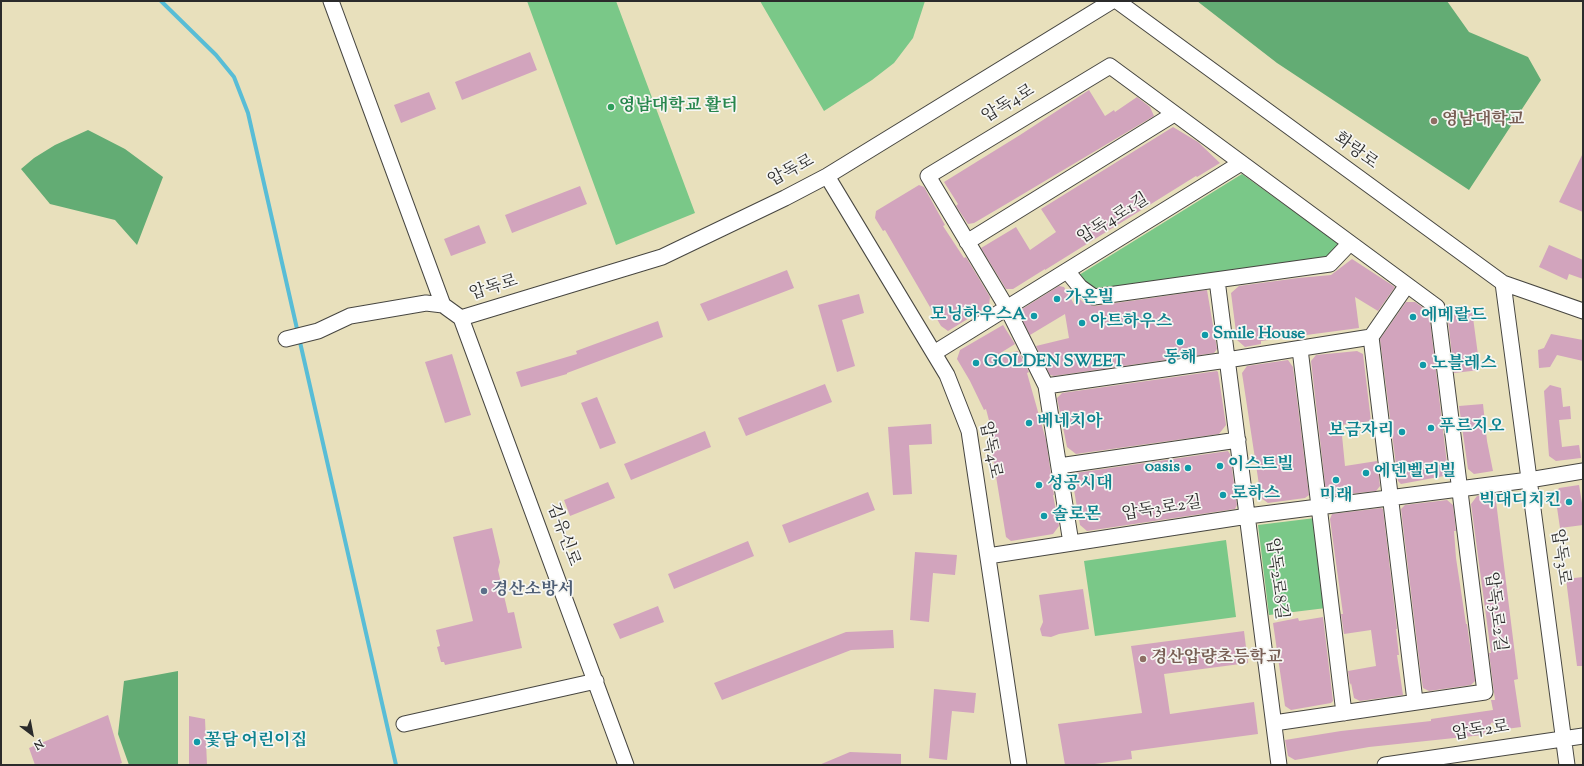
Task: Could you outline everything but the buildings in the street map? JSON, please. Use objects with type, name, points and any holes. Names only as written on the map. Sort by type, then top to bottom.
[{"type":"street","points":[[331,1],[443,305]]},
{"type":"street","name":"압독로","points":[[461,318],[662,257],[785,198],[827,176],[1112,1]]},
{"type":"street","name":"화랑로","points":[[1117,1],[1503,283],[1583,311]]},
{"type":"street","name":"압독4로","points":[[967,242],[928,176],[1110,66],[1174,114]]},
{"type":"street","points":[[1071,543],[1046,386],[1007,308],[967,242],[1174,114],[1407,285],[1371,338],[1415,702],[1274,723]]},
{"type":"street","name":"압독4로1길","points":[[934,353],[1241,163]]},
{"type":"street","name":"압독4로","points":[[827,176],[947,375],[969,431],[1019,765]]},
{"type":"street","points":[[1067,271],[1080,287],[1094,297],[1330,264],[1350,243]]},
{"type":"street","name":"압독2로8길","points":[[1217,280],[1279,765]]},
{"type":"street","name":"압독3로","points":[[1503,283],[1567,765]]},
{"type":"street","name":"압독3로2길","points":[[1407,285],[1437,307],[1485,692],[1415,702]]},
{"type":"street","points":[[286,339],[318,331],[350,316],[426,303],[443,305],[461,318]]},
{"type":"street","name":"김유신로","points":[[461,318],[626,765]]},
{"type":"street","points":[[1046,386],[1371,338]]},
{"type":"street","points":[[1300,349],[1344,713]]},
{"type":"street","points":[[1059,466],[1238,440]]},
{"type":"street","name":"압독3로2길","points":[[988,556],[1248,516],[1529,480],[1583,471]]},
{"type":"street","points":[[404,724],[596,681]]},
{"type":"street","name":"압독2로","points":[[1385,765],[1583,736]]},
{"type":"green space","name":"영남대학교 활터","points":[[527,1],[616,1],[695,213],[616,245]]},
{"type":"green space","points":[[760,1],[925,1],[913,38],[894,63],[872,80],[824,111]]},
{"type":"green space","name":"영남대학교","points":[[1197,1],[1447,1],[1469,32],[1528,57],[1541,80],[1469,190],[1277,63]]},
{"type":"green space","points":[[88,130],[125,149],[163,177],[137,245],[115,220],[50,204],[21,169],[34,158],[55,145]]},
{"type":"green space","points":[[1242,174],[1339,244],[1326,260],[1092,291],[1079,275]]},
{"type":"green space","points":[[1315,518],[1326,608],[1269,615],[1258,525]]},
{"type":"green space","points":[[1226,540],[1236,617],[1095,636],[1084,561]]},
{"type":"green space","points":[[178,671],[178,765],[129,765],[118,734],[124,681]]},
{"type":"waterway","points":[[161,1],[216,55],[234,77],[248,113],[396,765]]},
{"type":"place","name":"영남대학교 활터","points":[[611,107]]},
{"type":"place","name":"영남대학교","points":[[1434,121]]},
{"type":"place","name":"가온빌","points":[[1057,299]]},
{"type":"place","name":"모닝하우스A","points":[[1034,316]]},
{"type":"place","name":"에메랄드","points":[[1413,317]]},
{"type":"place","name":"아트하우스","points":[[1082,323]]},
{"type":"place","name":"Smile House","points":[[1205,335]]},
{"type":"place","name":"동해","points":[[1180,342]]},
{"type":"place","name":"GOLDEN SWEET","points":[[976,363]]},
{"type":"place","name":"노블레스","points":[[1423,365]]},
{"type":"place","name":"베네치아","points":[[1029,423]]},
{"type":"place","name":"푸르지오","points":[[1431,428]]},
{"type":"place","name":"보금자리","points":[[1402,432]]},
{"type":"place","name":"이스트빌","points":[[1220,466]]},
{"type":"place","name":"oasis","points":[[1188,468]]},
{"type":"place","name":"에덴벨리빌","points":[[1366,473]]},
{"type":"place","name":"미래","points":[[1336,480]]},
{"type":"place","name":"성공시대","points":[[1039,485]]},
{"type":"place","name":"로하스","points":[[1223,495]]},
{"type":"place","name":"빅대디치킨","points":[[1569,502]]},
{"type":"place","name":"솔로몬","points":[[1044,516]]},
{"type":"place","name":"경산소방서","points":[[484,591]]},
{"type":"place","name":"경산압량초등학교","points":[[1143,659]]},
{"type":"place","name":"꽃담 어린이집","points":[[197,742]]}]
